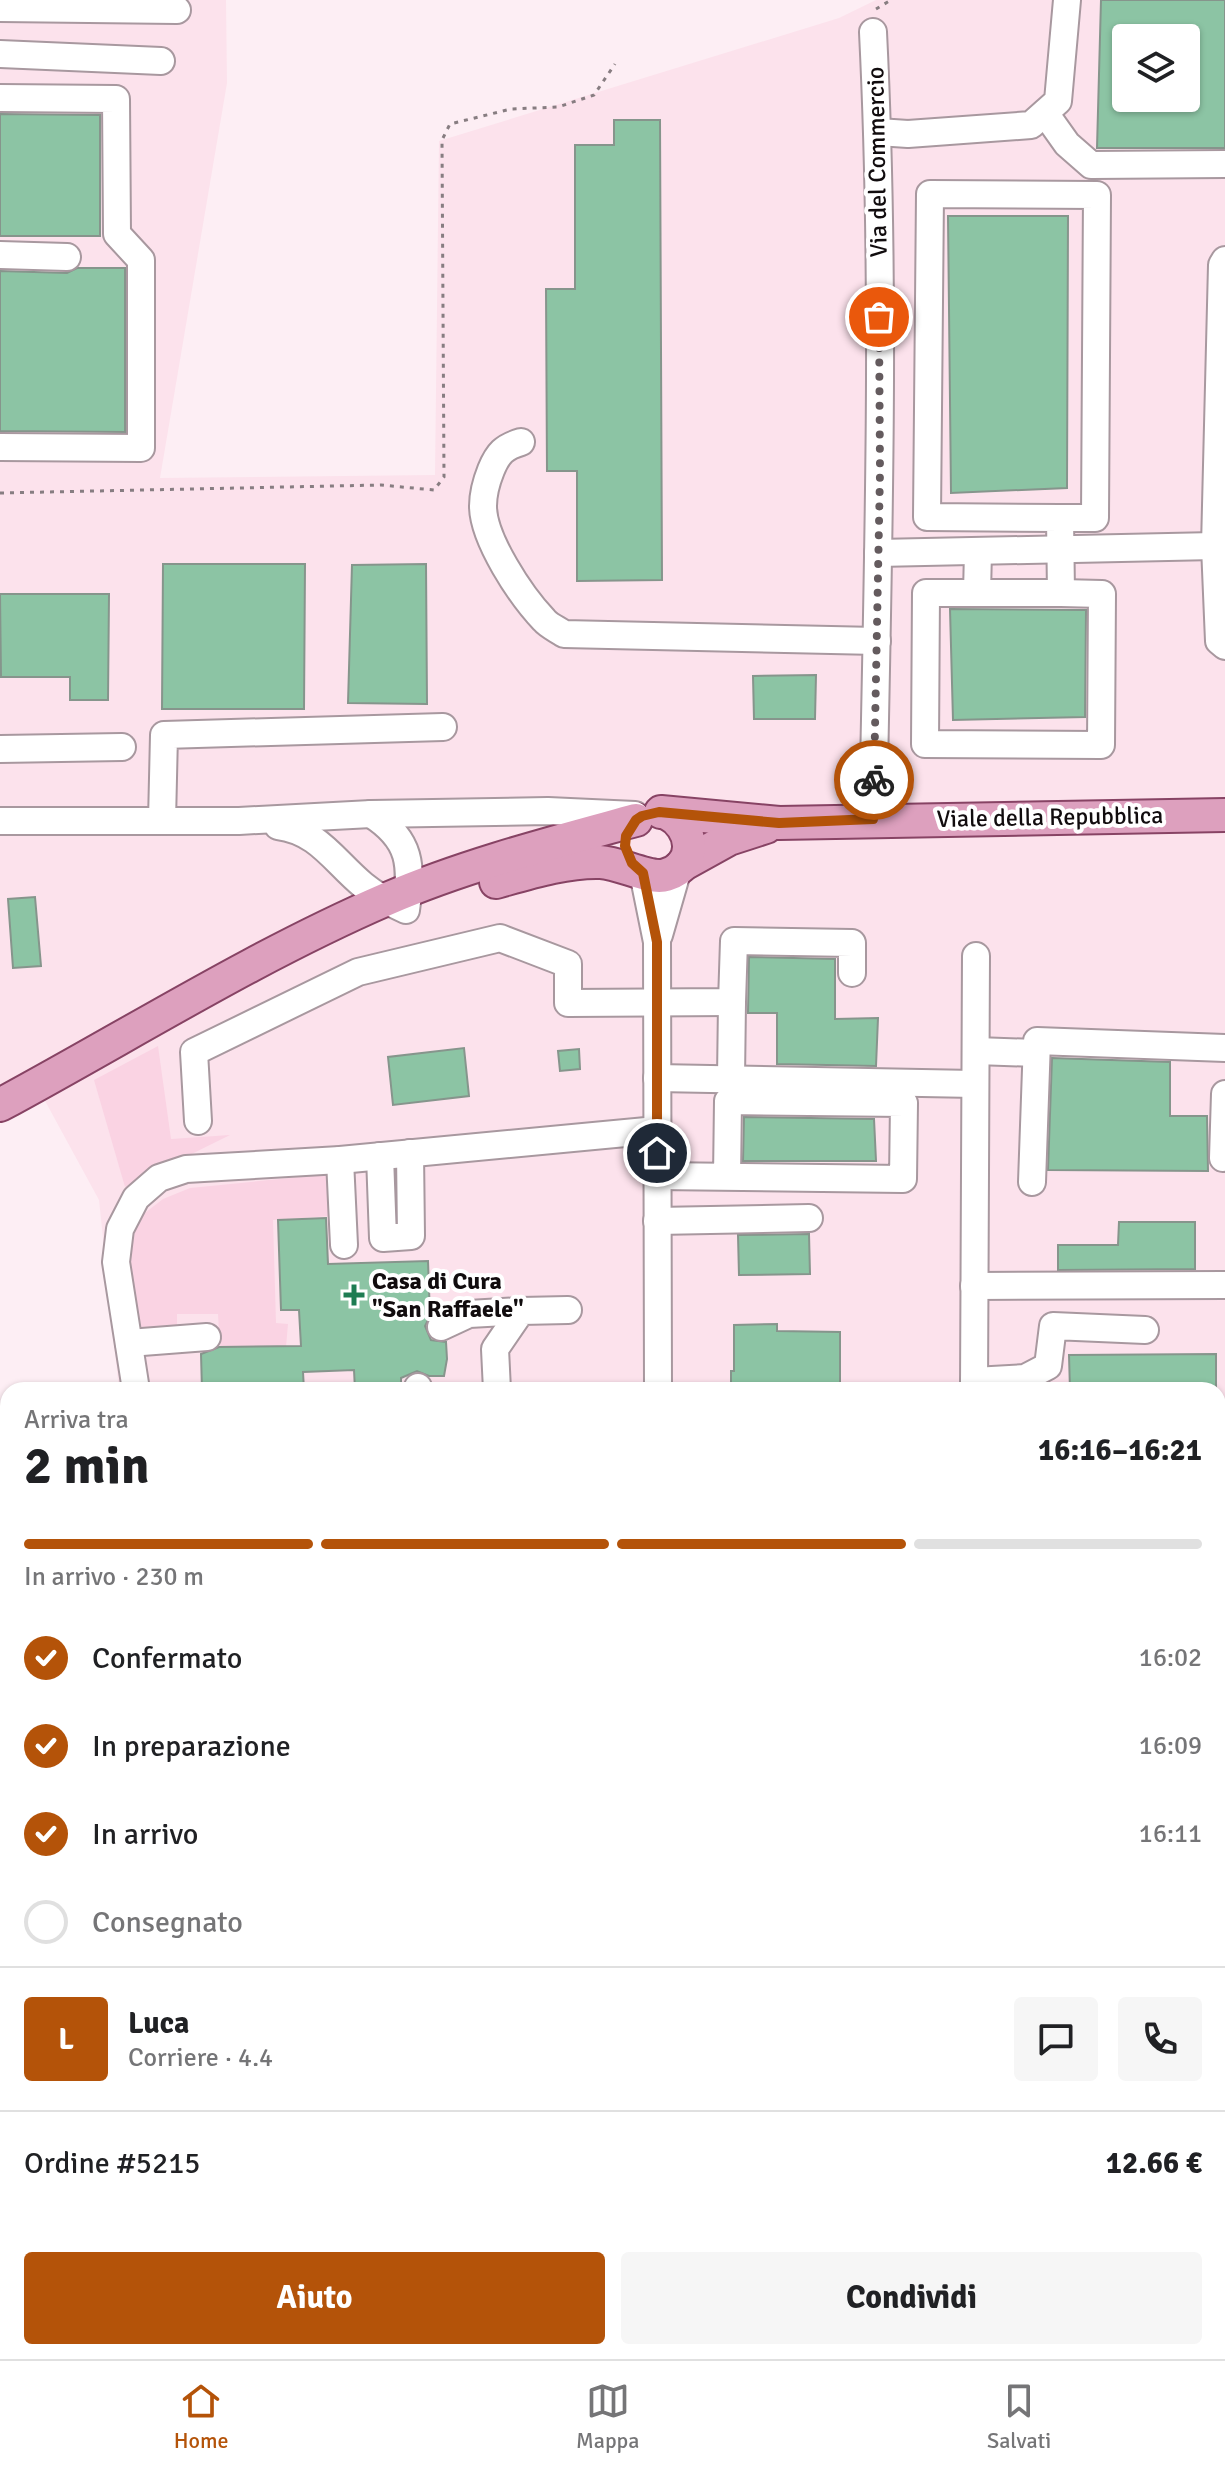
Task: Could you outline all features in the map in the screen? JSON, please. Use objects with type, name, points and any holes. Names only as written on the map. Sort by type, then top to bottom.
[{"type":"main road","name":"Viale della Repubblica","points":[[649,816],[779,823],[1225,815]]},
{"type":"main road","points":[[641,871],[632,863],[625,846],[626,836],[649,816]]},
{"type":"main road","points":[[0,1105],[93,1056],[400,900],[460,871],[649,816],[684,826],[688,835],[689,845],[680,867],[665,875],[622,864],[577,864],[400,900],[319,931],[256,963],[93,1056]]},
{"type":"main road","name":"Viale della Repubblica","points":[[680,867],[729,839],[779,823]]},
{"type":"street","points":[[878,132],[908,134],[996,130],[1031,125],[1058,101],[1067,0]]},
{"type":"street","points":[[0,8],[177,10]]},
{"type":"street","name":"Via del Commercio","points":[[873,32],[878,132],[878,553],[873,819]]},
{"type":"street","points":[[0,54],[161,61]]},
{"type":"street","points":[[0,98],[116,99],[117,234],[141,260],[141,448],[0,447]]},
{"type":"street","points":[[1045,113],[1067,144],[1091,165],[1225,164]]},
{"type":"street","points":[[930,194],[1097,195],[1095,518],[1060,518],[927,517],[930,194]]},
{"type":"street","points":[[0,255],[67,257]]},
{"type":"street","points":[[1225,260],[1222,265],[1215,546],[1219,641],[1225,646]]},
{"type":"street","points":[[521,442],[505,447],[496,458],[488,478],[483,508],[492,541],[523,596],[546,623],[564,634],[877,641]]},
{"type":"street","points":[[1060,518],[1061,593]]},
{"type":"street","points":[[878,553],[1215,546]]},
{"type":"street","points":[[977,593],[978,551]]},
{"type":"street","points":[[926,593],[977,593],[1102,594],[1101,745],[925,744],[926,593]]},
{"type":"street","points":[[162,821],[164,735],[443,727]]},
{"type":"street","points":[[0,749],[122,747]]},
{"type":"street","name":"Viale della Repubblica","points":[[0,821],[239,821],[371,814],[548,811],[649,816]]},
{"type":"street","points":[[371,814],[389,825],[407,855],[411,873],[400,900]]},
{"type":"street","name":"Viale della Repubblica","points":[[239,821],[302,831],[334,855],[353,876],[400,900]]},
{"type":"street","points":[[319,931],[333,919],[345,894],[342,869],[334,855]]},
{"type":"street","points":[[657,942],[680,867]]},
{"type":"street","points":[[641,871],[657,942],[658,1382]]},
{"type":"street","points":[[198,1121],[194,1052],[358,972],[500,938],[568,964],[568,1003],[732,1002]]},
{"type":"street","points":[[731,1079],[734,941],[852,943],[852,973]]},
{"type":"street","points":[[974,1382],[976,956]]},
{"type":"street","points":[[1032,1182],[1037,1041],[1225,1048]]},
{"type":"street","points":[[976,1051],[1036,1053]]},
{"type":"street","points":[[657,1078],[975,1084]]},
{"type":"street","points":[[1223,1158],[1225,1094]]},
{"type":"street","points":[[657,1176],[727,1177],[903,1179],[904,1103],[728,1101],[727,1177]]},
{"type":"street","points":[[135,1382],[116,1262],[120,1229],[136,1198],[159,1178],[186,1169],[340,1160],[657,1130]]},
{"type":"street","points":[[380,1156],[383,1238],[411,1236],[410,1153]]},
{"type":"street","points":[[340,1160],[344,1245]]},
{"type":"street","points":[[657,1221],[809,1218]]},
{"type":"street","points":[[974,1286],[1225,1285]]},
{"type":"street","points":[[441,1327],[469,1314],[568,1310]]},
{"type":"street","points":[[497,1382],[495,1349],[521,1311]]},
{"type":"street","points":[[1000,1382],[1025,1378],[1048,1366],[1053,1326],[1145,1330]]},
{"type":"street","points":[[129,1343],[207,1337]]},
{"type":"path","points":[[0,493],[381,485],[434,490],[444,477],[442,140],[450,124],[511,109],[558,107],[594,95],[615,64]]},
{"type":"shaded area","points":[[0,0],[226,0],[227,83],[160,478],[435,475],[439,141],[839,18],[876,0],[1225,0],[1225,1382],[118,1382],[99,1200],[44,1099],[0,1122]]},
{"type":"shaded area","points":[[158,1046],[171,1139],[230,1135],[125,1187],[94,1080]]},
{"type":"shaded area","points":[[330,1174],[331,1216],[273,1220],[276,1323],[288,1324],[286,1347],[220,1349],[218,1314],[177,1314],[177,1334],[137,1336],[126,1244],[137,1219],[163,1199],[190,1188]]},
{"type":"building","points":[[1101,0],[1225,0],[1225,148],[1097,148]]},
{"type":"building","points":[[0,114],[100,115],[100,236],[0,236]]},
{"type":"building","points":[[614,120],[660,120],[662,580],[577,581],[577,471],[547,471],[546,289],[575,289],[575,145],[614,145]]},
{"type":"building","points":[[948,216],[1068,216],[1067,488],[951,493]]},
{"type":"building","points":[[77,268],[125,268],[125,432],[0,431],[0,271],[67,273]]},
{"type":"building","points":[[163,564],[305,564],[304,709],[162,709]]},
{"type":"building","points":[[426,564],[427,704],[348,703],[352,565]]},
{"type":"building","points":[[0,594],[109,594],[108,700],[70,700],[70,677],[1,677]]},
{"type":"building","points":[[950,609],[1086,610],[1085,717],[953,720]]},
{"type":"building","points":[[816,675],[815,719],[754,719],[753,676]]},
{"type":"building","points":[[35,897],[41,966],[13,968],[8,899]]},
{"type":"building","points":[[749,957],[835,959],[835,1019],[878,1018],[876,1066],[777,1064],[777,1013],[748,1013]]},
{"type":"building","points":[[464,1048],[469,1096],[393,1105],[388,1057]]},
{"type":"building","points":[[579,1049],[580,1069],[560,1071],[558,1051]]},
{"type":"building","points":[[1052,1058],[1170,1062],[1170,1116],[1207,1116],[1208,1171],[1048,1170]]},
{"type":"building","points":[[744,1117],[874,1119],[876,1161],[743,1161]]},
{"type":"building","points":[[326,1218],[328,1264],[428,1261],[430,1316],[425,1326],[431,1340],[446,1342],[444,1376],[429,1376],[417,1371],[401,1378],[401,1382],[355,1382],[354,1370],[303,1372],[304,1382],[202,1382],[201,1354],[219,1347],[301,1346],[299,1310],[281,1310],[278,1220]]},
{"type":"building","points":[[1119,1222],[1195,1222],[1195,1269],[1058,1270],[1058,1245],[1118,1245]]},
{"type":"building","points":[[809,1234],[810,1274],[739,1275],[738,1235]]},
{"type":"building","points":[[777,1324],[777,1331],[840,1332],[840,1382],[731,1382],[731,1371],[734,1371],[734,1325]]},
{"type":"building","points":[[1216,1354],[1216,1382],[1070,1382],[1069,1355]]},
{"type":"way so far","points":[[874,780],[880,472],[879,317]]},
{"type":"place","name":"Casa di Cura \"San Raffaele\"","points":[[354,1295]]},
{"type":"route","points":[[657,1153],[657,942],[643,873],[627,855],[626,836],[630,828],[642,816],[659,812],[779,823],[873,819],[874,780]]}]
